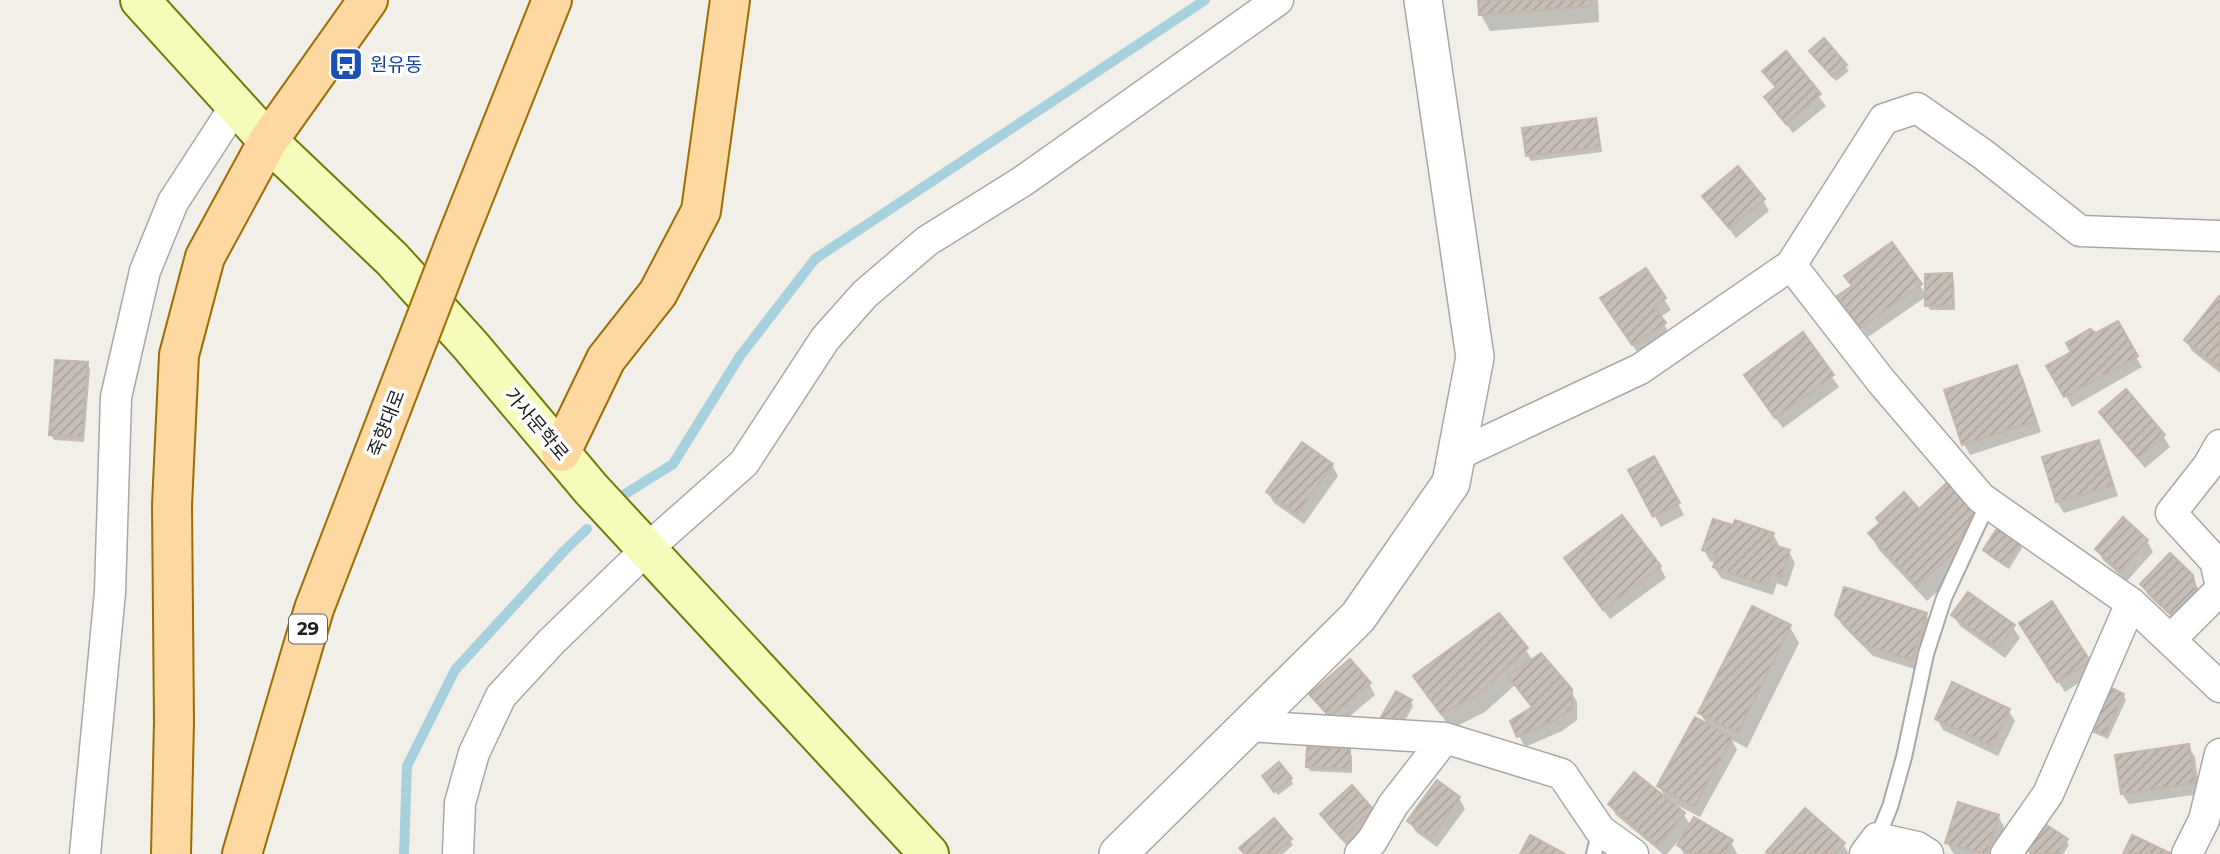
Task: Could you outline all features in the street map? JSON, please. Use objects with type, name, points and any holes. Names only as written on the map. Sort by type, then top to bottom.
[{"type":"main road","name":"가사문학로","points":[[140,0],[268,141],[392,259],[647,550],[929,854]]},
{"type":"main road","points":[[171,854],[174,722],[172,505],[179,355],[205,257],[268,141],[368,0]]},
{"type":"main road","name":"죽향대로","points":[[242,854],[314,609],[552,0]]},
{"type":"main road","points":[[561,452],[606,359],[658,293],[701,211],[730,0]]},
{"type":"street","points":[[458,854],[460,803],[474,753],[501,696],[551,642],[647,550],[744,463],[825,340],[865,294],[927,241],[1024,181],[1278,0]]},
{"type":"street","points":[[1118,854],[1358,617],[1451,483],[1475,357],[1423,0]]},
{"type":"street","points":[[85,854],[110,592],[116,397],[145,271],[173,202],[236,105]]},
{"type":"street","points":[[1457,455],[1640,369],[1791,265],[1884,119],[1917,108],[1984,155],[2080,231],[2220,236]]},
{"type":"street","points":[[1791,265],[1881,382],[1981,498],[2131,603],[2220,687]]},
{"type":"street","points":[[2220,445],[2208,466],[2171,513],[2215,561],[2220,582]]},
{"type":"street","points":[[2171,640],[2220,590]]},
{"type":"street","points":[[2006,854],[2048,794],[2131,603]]},
{"type":"street","points":[[1247,726],[1445,738],[1562,774],[1597,842],[1633,854]]},
{"type":"street","points":[[1360,854],[1372,841],[1393,804],[1445,738]]},
{"type":"street","points":[[2187,854],[2204,820],[2220,754]]},
{"type":"street","points":[[1871,846],[1917,847],[1928,854]]},
{"type":"lane","points":[[1871,846],[1890,807],[1904,757],[1926,654],[1944,598],[1988,503]]},
{"type":"building","points":[[1478,0],[1591,0],[1591,6],[1479,15]]},
{"type":"building","points":[[1824,38],[1847,65],[1833,77],[1809,51]]},
{"type":"building","points":[[1786,51],[1821,94],[1786,124],[1764,97],[1776,87],[1762,71]]},
{"type":"building","points":[[1596,118],[1600,147],[1526,156],[1522,128]]},
{"type":"building","points":[[1738,166],[1765,199],[1729,228],[1702,196]]},
{"type":"building","points":[[1892,242],[1922,284],[1860,328],[1837,296],[1852,286],[1844,276]]},
{"type":"building","points":[[1646,268],[1666,298],[1654,306],[1666,323],[1632,345],[1600,298]]},
{"type":"building","points":[[1952,273],[1953,305],[1925,306],[1925,274]]},
{"type":"building","points":[[2220,297],[2220,368],[2184,340]]},
{"type":"building","points":[[2118,321],[2138,356],[2064,397],[2046,366],[2071,352],[2066,343],[2090,329],[2096,333]]},
{"type":"building","points":[[1803,332],[1834,375],[1775,418],[1744,375]]},
{"type":"building","points":[[55,360],[88,362],[82,437],[49,435]]},
{"type":"building","points":[[2017,365],[2036,421],[1962,445],[1944,390]]},
{"type":"building","points":[[2126,389],[2165,435],[2138,458],[2099,412]]},
{"type":"building","points":[[2099,440],[2113,485],[2056,502],[2042,457]]},
{"type":"building","points":[[1302,442],[1333,464],[1297,514],[1266,492]]},
{"type":"building","points":[[1654,456],[1680,503],[1653,517],[1628,470]]},
{"type":"building","points":[[1951,479],[1977,508],[1950,556],[1917,586],[1868,533],[1880,523],[1876,518],[1904,492],[1919,509]]},
{"type":"building","points":[[1622,515],[1661,566],[1603,610],[1564,558]]},
{"type":"building","points":[[2123,517],[2148,540],[2120,571],[2095,549]]},
{"type":"building","points":[[1713,519],[1733,525],[1735,520],[1774,533],[1770,544],[1790,550],[1781,577],[1771,573],[1767,585],[1713,567],[1717,555],[1702,550]]},
{"type":"building","points":[[1998,527],[2021,541],[2005,565],[1983,550]]},
{"type":"building","points":[[2170,553],[2193,575],[2196,591],[2173,616],[2140,584]]},
{"type":"building","points":[[1844,587],[1927,613],[1912,660],[1865,645],[1835,615]]},
{"type":"building","points":[[1968,592],[2015,625],[1998,648],[1951,615]]},
{"type":"building","points":[[2052,601],[2090,661],[2057,682],[2019,623]]},
{"type":"building","points":[[1752,606],[1791,625],[1738,733],[1698,713]]},
{"type":"building","points":[[1499,613],[1528,648],[1476,696],[1441,714],[1413,676]]},
{"type":"building","points":[[1541,653],[1572,689],[1572,709],[1517,737],[1510,721],[1532,707],[1508,676]]},
{"type":"building","points":[[1350,659],[1371,683],[1330,717],[1309,694]]},
{"type":"building","points":[[1952,682],[2010,709],[1992,746],[1935,719]]},
{"type":"building","points":[[2103,684],[2124,694],[2105,735],[2084,726]]},
{"type":"building","points":[[1396,691],[1412,700],[1397,726],[1381,717]]},
{"type":"building","points":[[1695,717],[1732,738],[1694,807],[1657,786]]},
{"type":"building","points":[[2189,744],[2195,783],[2121,794],[2115,755]]},
{"type":"building","points":[[1307,747],[1350,749],[1350,769],[1306,767]]},
{"type":"building","points":[[1279,762],[1292,778],[1274,792],[1262,776]]},
{"type":"building","points":[[1634,772],[1685,813],[1658,846],[1608,804]]},
{"type":"building","points":[[1437,780],[1460,797],[1431,838],[1407,821]]},
{"type":"building","points":[[1352,785],[1373,809],[1342,838],[1320,814]]},
{"type":"building","points":[[1958,802],[1999,815],[1987,854],[1945,843]]},
{"type":"building","points":[[1805,808],[1845,843],[1834,854],[1768,854],[1766,852]]},
{"type":"building","points":[[1694,817],[1733,840],[1724,854],[1691,854],[1677,845]]},
{"type":"building","points":[[1274,818],[1292,839],[1274,854],[1245,854],[1239,848]]},
{"type":"building","points":[[2042,822],[2068,839],[2057,854],[2033,854],[2024,848]]},
{"type":"building","points":[[1530,835],[1565,854],[1520,854]]},
{"type":"building","points":[[2132,835],[2170,853],[2123,854]]},
{"type":"waterway","points":[[625,494],[673,464],[740,356],[815,259],[1205,0]]},
{"type":"waterway","points":[[404,854],[407,766],[455,670],[587,529]]},
{"type":"place","name":"원유동","points":[[346,64]]}]
